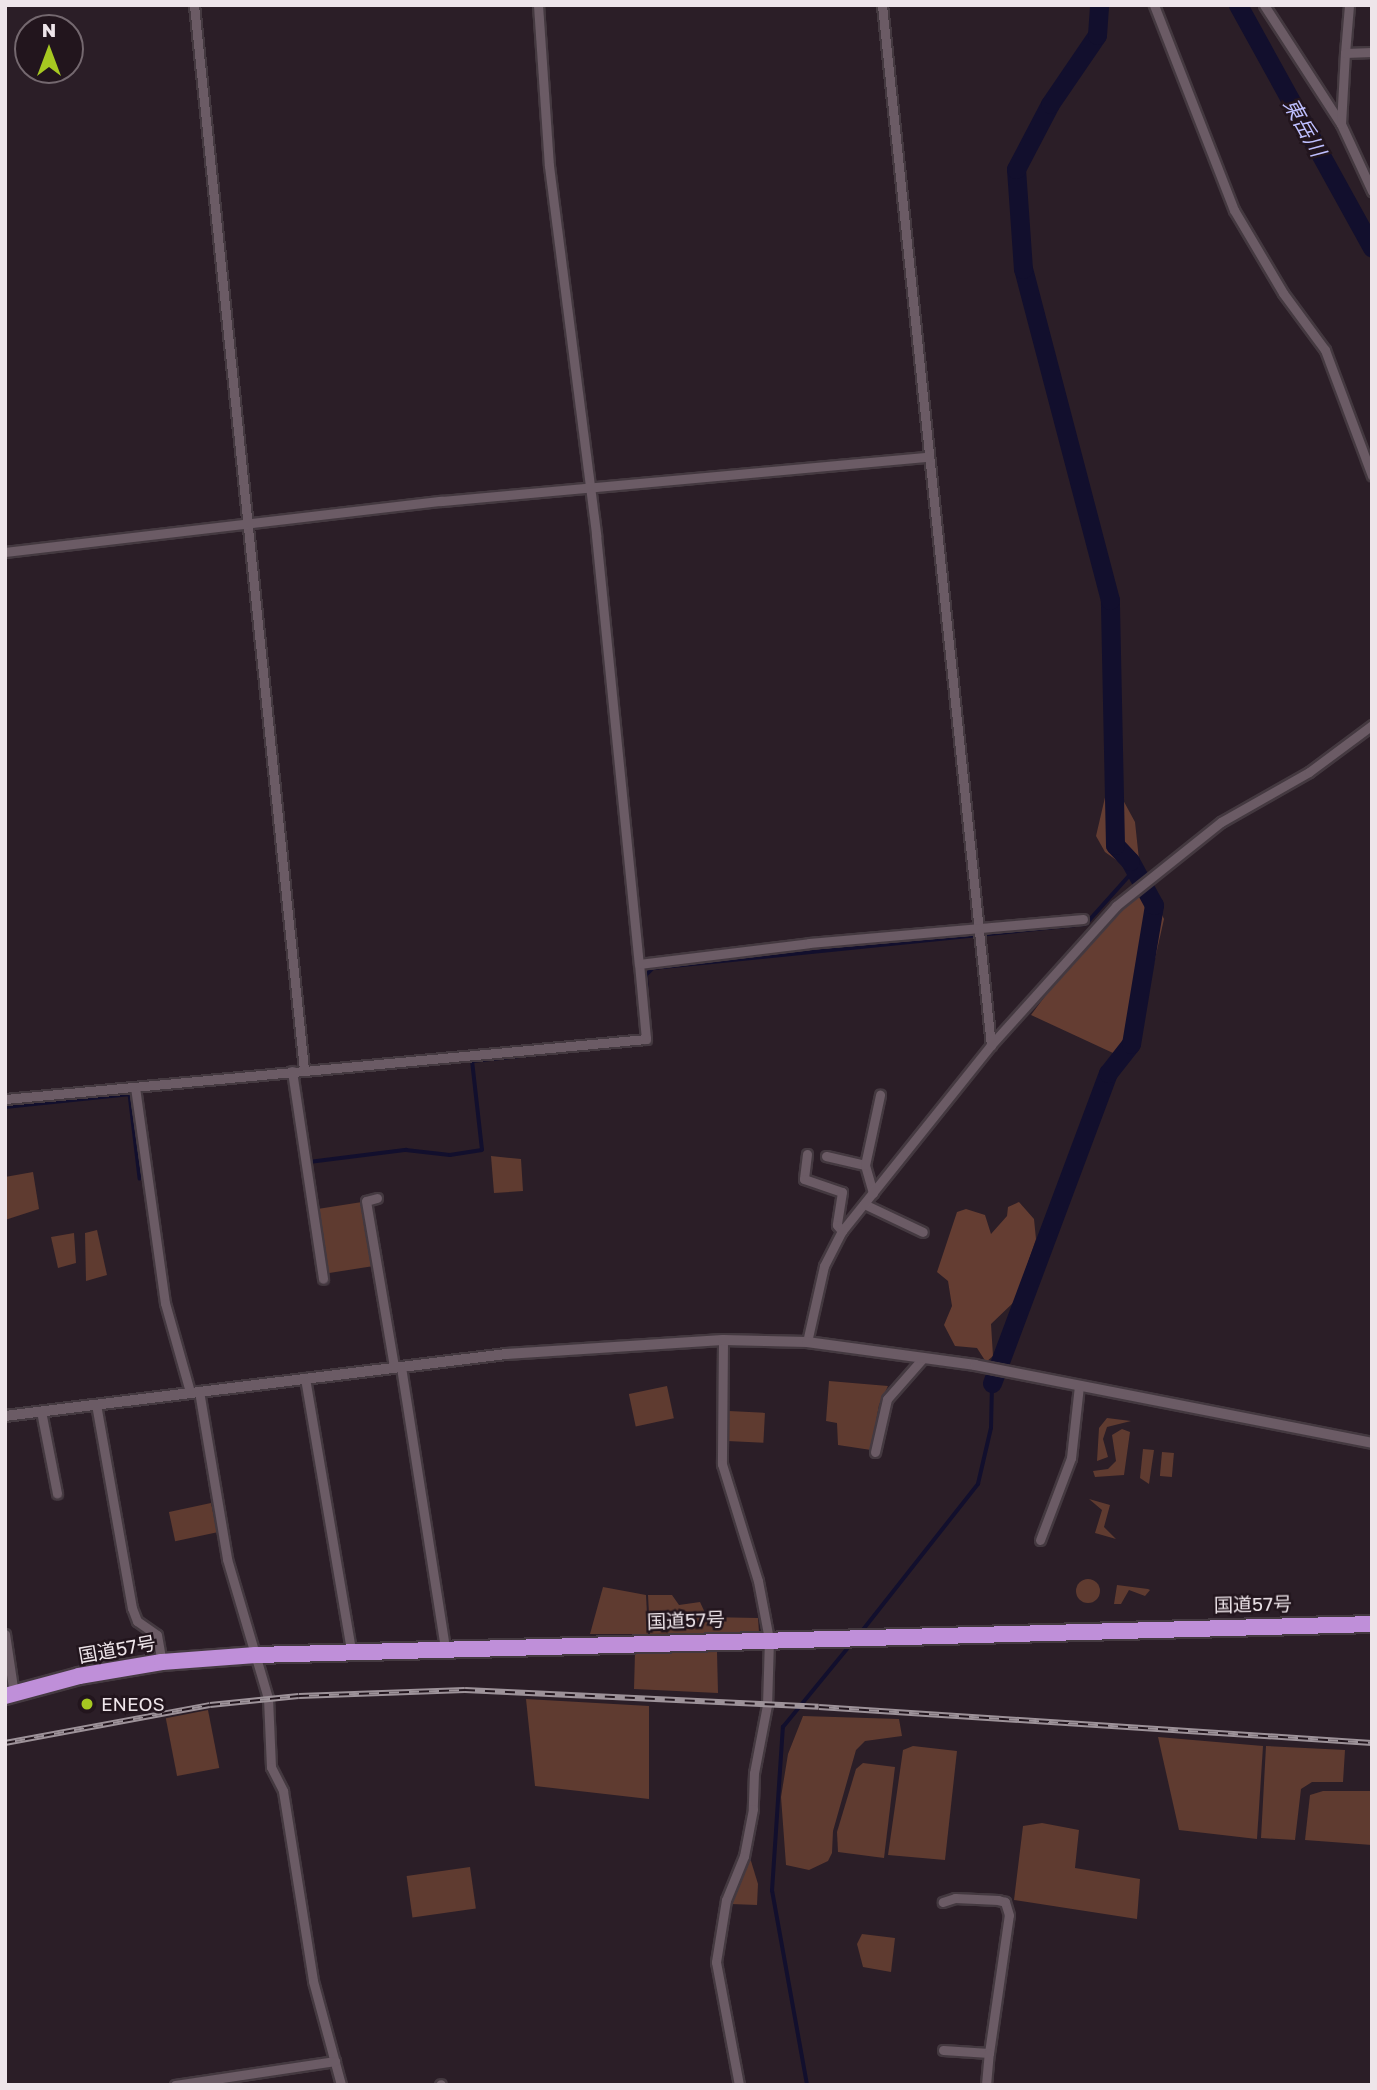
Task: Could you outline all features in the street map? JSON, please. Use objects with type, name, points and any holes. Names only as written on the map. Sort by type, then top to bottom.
[{"type":"highway","name":"国道57号","points":[[10,1695],[79,1676],[162,1662],[256,1655],[1372,1623]]},
{"type":"street","points":[[194,5],[304,1070]]},
{"type":"street","points":[[5,1099],[646,1039],[590,489],[549,166],[538,5]]},
{"type":"street","points":[[882,5],[991,1045]]},
{"type":"street","points":[[1154,5],[1234,211],[1283,293],[1325,350],[1372,476]]},
{"type":"street","points":[[1264,5],[1341,124],[1372,191]]},
{"type":"street","points":[[1341,124],[1349,5]]},
{"type":"street","points":[[1345,53],[1372,52]]},
{"type":"street","points":[[5,552],[248,524],[929,457]]},
{"type":"street","points":[[807,1342],[824,1266],[842,1231],[991,1045],[1135,887],[1238,810],[1309,772],[1372,725]]},
{"type":"street","points":[[639,964],[1083,919]]},
{"type":"street","points":[[292,1071],[323,1279]]},
{"type":"street","points":[[135,1087],[165,1303],[194,1392],[228,1559],[268,1698],[271,1767],[283,1791],[313,1981],[341,2085]]},
{"type":"street","points":[[873,1194],[865,1165],[880,1095]]},
{"type":"street","points":[[807,1154],[804,1179],[842,1192],[837,1225],[842,1231]]},
{"type":"street","points":[[826,1156],[865,1165]]},
{"type":"street","points":[[377,1198],[366,1201],[398,1367],[445,1648]]},
{"type":"street","points":[[864,1204],[923,1232]]},
{"type":"street","points":[[723,1340],[722,1464],[758,1581],[769,1639],[767,1705],[754,1773],[752,1809],[744,1856],[726,1900],[716,1962],[739,2085]]},
{"type":"street","points":[[5,1416],[506,1354],[723,1340],[807,1342],[923,1358],[1372,1443]]},
{"type":"street","points":[[876,1452],[887,1399],[923,1358]]},
{"type":"street","points":[[304,1378],[351,1651]]},
{"type":"street","points":[[1040,1540],[1071,1458],[1079,1386]]},
{"type":"street","points":[[96,1404],[132,1608],[137,1621],[157,1635],[162,1662]]},
{"type":"street","points":[[41,1411],[57,1493]]},
{"type":"street","points":[[5,1634],[10,1695]]},
{"type":"street","points":[[943,1902],[955,1898],[998,1900],[1009,1908],[986,2085]]},
{"type":"street","points":[[943,2050],[989,2053]]},
{"type":"street","points":[[175,2085],[335,2062]]},
{"type":"shaded area","points":[[1110,776],[1135,822],[1140,869],[1164,919],[1139,1030],[1113,1053],[1031,1015],[1113,905],[1146,894],[1133,872],[1105,852],[1096,836]]},
{"type":"shaded area","points":[[491,1156],[521,1159],[523,1191],[494,1193]]},
{"type":"shaded area","points":[[33,1172],[39,1209],[5,1220],[5,1177]]},
{"type":"shaded area","points":[[362,1202],[372,1266],[328,1273],[318,1209]]},
{"type":"shaded area","points":[[1019,1202],[1034,1219],[1036,1239],[1015,1301],[991,1324],[993,1356],[986,1362],[977,1348],[955,1346],[944,1325],[952,1306],[948,1281],[937,1272],[957,1212],[966,1209],[985,1215],[991,1234],[1007,1216],[1008,1207]]},
{"type":"shaded area","points":[[97,1230],[107,1275],[86,1281],[85,1233]]},
{"type":"shaded area","points":[[74,1233],[76,1263],[58,1268],[51,1237]]},
{"type":"shaded area","points":[[829,1381],[888,1386],[879,1405],[871,1450],[838,1445],[837,1423],[826,1421]]},
{"type":"shaded area","points":[[667,1386],[674,1418],[636,1426],[629,1394]]},
{"type":"shaded area","points":[[729,1411],[765,1413],[763,1443],[727,1441]]},
{"type":"shaded area","points":[[1107,1418],[1131,1421],[1107,1427],[1103,1439],[1108,1457],[1097,1461],[1099,1428]]},
{"type":"shaded area","points":[[1122,1429],[1130,1432],[1124,1475],[1095,1477],[1093,1471],[1108,1469],[1116,1461],[1112,1435]]},
{"type":"shaded area","points":[[1143,1449],[1154,1450],[1149,1484],[1140,1478]]},
{"type":"shaded area","points":[[1162,1452],[1174,1453],[1172,1477],[1160,1476]]},
{"type":"shaded area","points":[[1089,1499],[1110,1505],[1104,1527],[1116,1539],[1095,1533],[1102,1510]]},
{"type":"shaded area","points":[[211,1503],[217,1532],[175,1541],[169,1512]]},
{"type":"shaded area","points":[[1088,1579],[1097,1582],[1100,1591],[1097,1600],[1088,1603],[1079,1600],[1076,1591],[1079,1582]]},
{"type":"shaded area","points":[[1117,1585],[1150,1590],[1145,1596],[1129,1590],[1121,1604],[1114,1604]]},
{"type":"shaded area","points":[[603,1587],[646,1595],[648,1634],[590,1634]]},
{"type":"shaded area","points":[[648,1595],[672,1595],[679,1605],[700,1602],[707,1617],[758,1618],[759,1632],[650,1634]]},
{"type":"shaded area","points":[[717,1652],[718,1693],[634,1689],[635,1653]]},
{"type":"shaded area","points":[[526,1699],[649,1706],[649,1799],[535,1786]]},
{"type":"shaded area","points":[[208,1710],[219,1768],[177,1776],[166,1718]]},
{"type":"shaded area","points":[[803,1716],[899,1719],[902,1736],[865,1741],[856,1750],[833,1831],[832,1853],[828,1861],[809,1870],[786,1865],[781,1797],[788,1754]]},
{"type":"shaded area","points":[[1158,1737],[1263,1746],[1257,1839],[1179,1830]]},
{"type":"shaded area","points":[[913,1746],[957,1751],[945,1860],[888,1855],[903,1750]]},
{"type":"shaded area","points":[[1266,1746],[1345,1750],[1343,1782],[1312,1782],[1301,1789],[1295,1840],[1261,1838]]},
{"type":"shaded area","points":[[863,1763],[895,1767],[884,1858],[838,1852],[837,1832],[856,1769]]},
{"type":"shaded area","points":[[1323,1791],[1372,1791],[1372,1845],[1305,1840],[1310,1795]]},
{"type":"shaded area","points":[[1042,1823],[1079,1830],[1075,1868],[1140,1879],[1137,1919],[1014,1900],[1023,1826]]},
{"type":"shaded area","points":[[746,1858],[751,1861],[758,1884],[757,1905],[731,1904]]},
{"type":"shaded area","points":[[470,1867],[476,1909],[412,1917],[407,1876]]},
{"type":"shaded area","points":[[862,1934],[895,1938],[891,1972],[863,1967],[857,1944]]},
{"type":"waterway","points":[[992,1383],[1108,1073],[1131,1044],[1154,905],[1130,861],[1115,845],[1110,600],[1023,269],[1016,169],[1050,104],[1097,35],[1099,5]]},
{"type":"waterway","name":"東岳川","points":[[1238,5],[1372,248]]},
{"type":"waterway","points":[[309,1162],[406,1150],[450,1155],[482,1150],[472,1061],[649,1042],[646,975],[653,968],[1086,924],[1128,877]]},
{"type":"waterway","points":[[5,1107],[130,1094],[140,1178]]},
{"type":"waterway","points":[[862,1631],[978,1484],[991,1428],[992,1383]]},
{"type":"waterway","points":[[807,2085],[772,1891],[783,1727],[852,1643]]},
{"type":"railway","points":[[5,1743],[210,1705],[299,1696],[465,1690],[819,1707],[1372,1743]]},
{"type":"place","name":"ENEOS","points":[[87,1704]]}]
